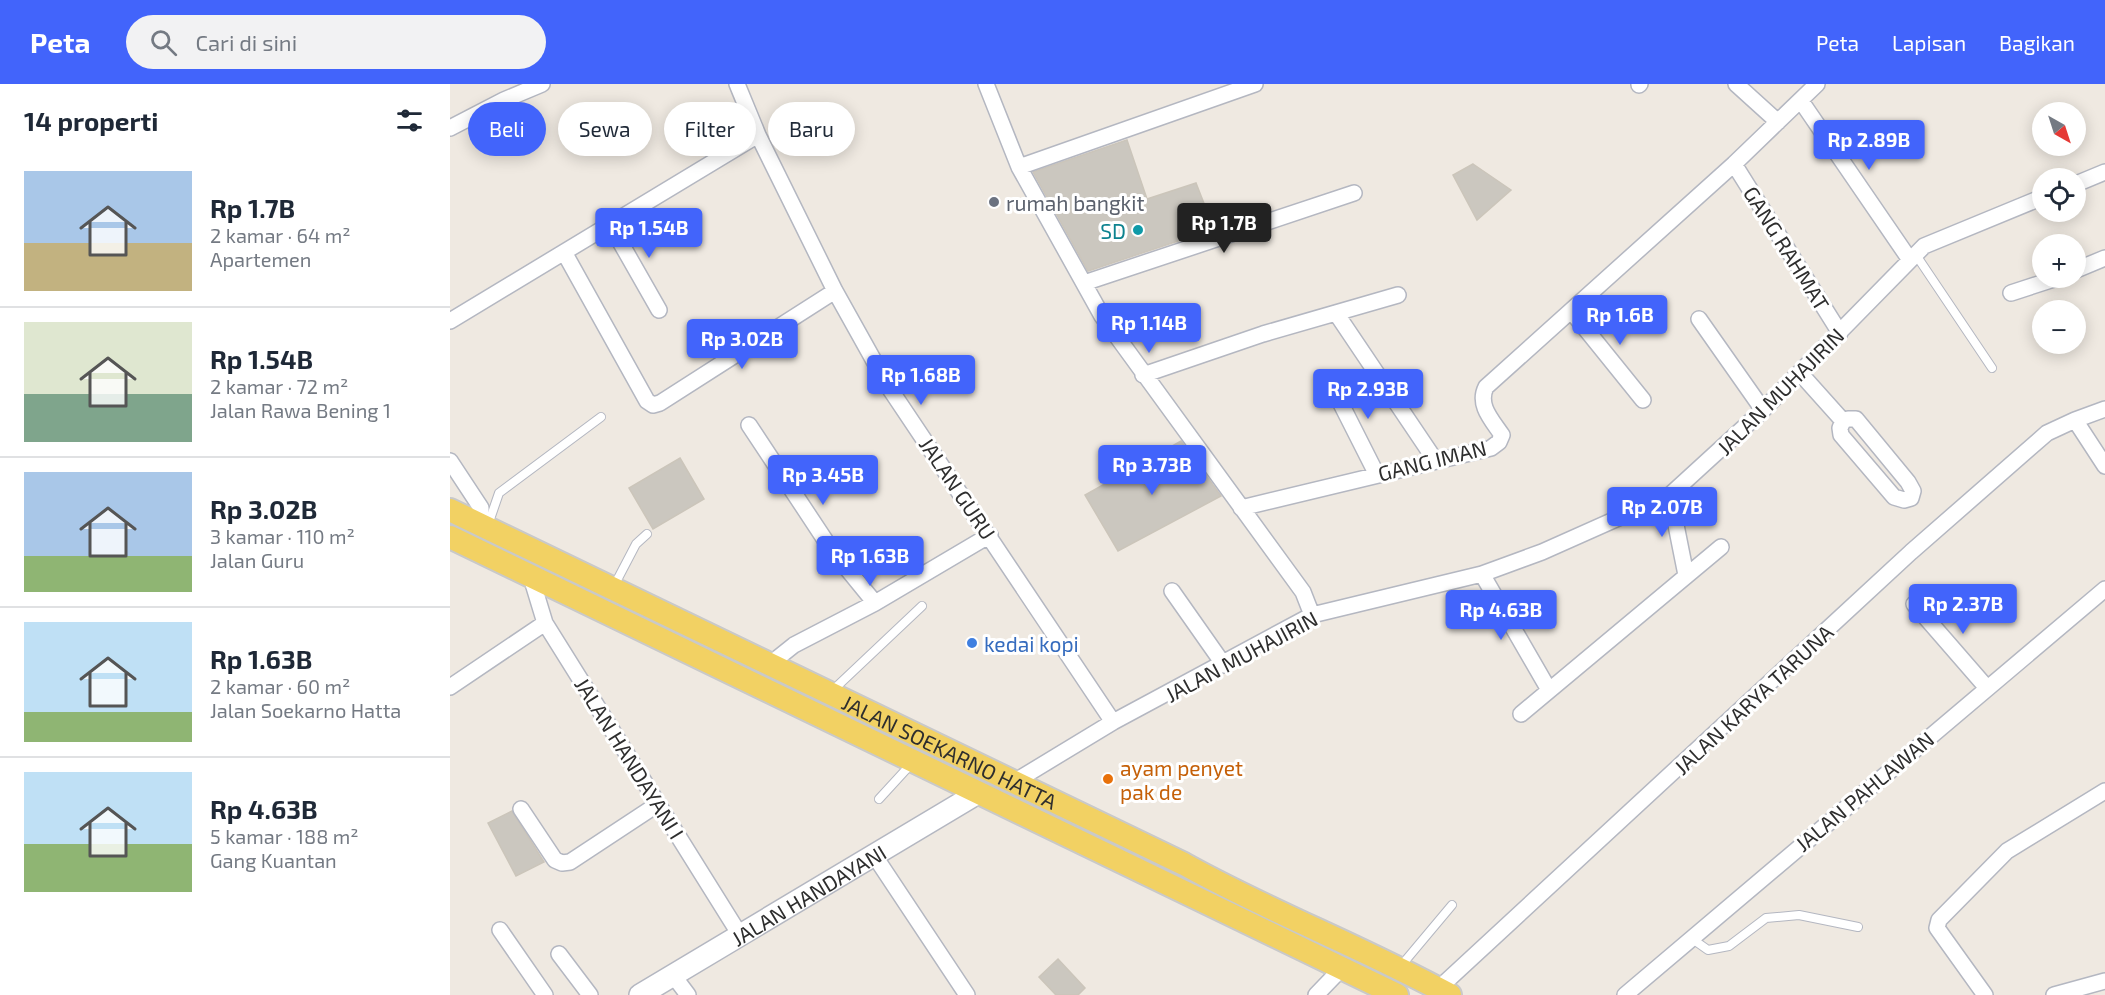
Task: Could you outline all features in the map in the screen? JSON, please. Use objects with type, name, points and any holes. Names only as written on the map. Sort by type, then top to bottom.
[{"type":"main road","name":"JALAN SOEKARNO HATTA","points":[[450,510],[1173,859],[1234,892],[1332,935],[1444,992]]},
{"type":"main road","name":"JALAN SOEKARNO HATTA","points":[[450,537],[1397,995]]},
{"type":"main road","points":[[1320,957],[1332,935]]},
{"type":"street","points":[[450,128],[504,100],[542,84]]},
{"type":"street","name":"JALAN GURU","points":[[737,84],[758,135],[835,291],[888,386],[990,535],[1113,722]]},
{"type":"street","points":[[986,84],[1019,167],[1102,316],[1303,592],[1312,615]]},
{"type":"street","points":[[1019,167],[1255,84]]},
{"type":"street","points":[[1736,84],[1778,122]]},
{"type":"street","name":"GANG IMAN","points":[[1240,508],[1491,448],[1499,442],[1502,435],[1484,406],[1482,397],[1486,387],[1734,164],[1817,84]]},
{"type":"street","points":[[1801,101],[1913,258]]},
{"type":"street","points":[[450,321],[758,135]]},
{"type":"street","name":"GANG RAHMAT","points":[[1734,164],[1840,333]]},
{"type":"street","points":[[2086,180],[2105,172]]},
{"type":"street","points":[[1084,283],[1353,194]]},
{"type":"street","name":"JALAN MUHAJIRIN","points":[[1014,782],[1113,722],[1224,665],[1312,615],[1482,574],[1542,552],[1670,495],[1763,410],[1924,246],[2032,202]]},
{"type":"street","points":[[610,224],[659,310]]},
{"type":"street","points":[[564,252],[647,401],[652,405],[660,403],[835,291]]},
{"type":"street","points":[[2086,266],[2105,258]]},
{"type":"street","points":[[2011,293],[2032,286]]},
{"type":"street","points":[[1143,375],[1263,334],[1398,295]]},
{"type":"street","points":[[1572,312],[1642,400]]},
{"type":"street","points":[[1336,313],[1435,460]]},
{"type":"street","points":[[1699,319],[1763,410]]},
{"type":"street","points":[[1800,373],[1843,421]]},
{"type":"street","points":[[1329,380],[1377,475]]},
{"type":"street","name":"JALAN KARYA TARUNA","points":[[1444,992],[1911,552],[2047,433],[2105,408]]},
{"type":"street","points":[[1856,419],[1908,482],[1913,491],[1911,498],[1904,500],[1894,496],[1841,435],[1840,428],[1843,421],[1856,419]]},
{"type":"street","points":[[2075,420],[2105,466]]},
{"type":"street","points":[[749,424],[831,549],[875,603]]},
{"type":"street","points":[[450,460],[481,508],[484,526]]},
{"type":"street","points":[[1670,495],[1686,575]]},
{"type":"street","points":[[769,664],[794,645],[875,603],[990,535]]},
{"type":"street","points":[[1521,714],[1721,547]]},
{"type":"street","points":[[1482,574],[1549,690]]},
{"type":"street","name":"JALAN HANDAYANI I","points":[[531,576],[545,623],[740,935]]},
{"type":"street","name":"JALAN PAHLAWAN","points":[[1625,995],[2105,589]]},
{"type":"street","points":[[1172,591],[1224,665]]},
{"type":"street","points":[[1914,604],[1987,688]]},
{"type":"street","points":[[450,687],[545,623]]},
{"type":"street","points":[[1985,995],[1937,928],[1939,920],[2007,851],[2105,791]]},
{"type":"street","name":"JALAN HANDAYANI","points":[[640,995],[978,793]]},
{"type":"street","points":[[521,809],[555,860],[562,863],[570,862],[658,804]]},
{"type":"street","points":[[874,855],[967,995]]},
{"type":"street","points":[[500,930],[545,995]]},
{"type":"street","points":[[559,954],[590,995]]},
{"type":"street","points":[[1316,995],[1342,968]]},
{"type":"street","points":[[673,975],[688,995]]},
{"type":"street","points":[[2054,995],[2105,981]]},
{"type":"lane","points":[[1913,258],[1992,368]]},
{"type":"lane","points":[[484,526],[499,493],[601,417]]},
{"type":"lane","points":[[612,590],[636,544],[647,534]]},
{"type":"lane","points":[[829,694],[922,606]]},
{"type":"lane","points":[[879,799],[913,762]]},
{"type":"lane","points":[[1399,969],[1452,905]]},
{"type":"lane","points":[[1690,938],[1708,950],[1729,946],[1766,918],[1799,915],[1858,927]]},
{"type":"building","points":[[1127,140],[1147,199],[1196,183],[1214,229],[1088,271],[1033,172]]},
{"type":"building","points":[[1473,164],[1511,190],[1477,220],[1453,175]]},
{"type":"building","points":[[1181,441],[1221,496],[1118,551],[1085,495]]},
{"type":"building","points":[[680,458],[704,499],[653,529],[629,488]]},
{"type":"building","points":[[512,811],[544,862],[516,876],[488,823]]},
{"type":"building","points":[[1058,959],[1085,988],[1078,995],[1056,995],[1039,977]]},
{"type":"place","name":"rumah bangkit","points":[[994,202]]},
{"type":"place","name":"SD","points":[[1138,230]]},
{"type":"place","name":"kedai kopi","points":[[972,643]]},
{"type":"place","name":"ayam penyet pak de","points":[[1108,779]]}]
